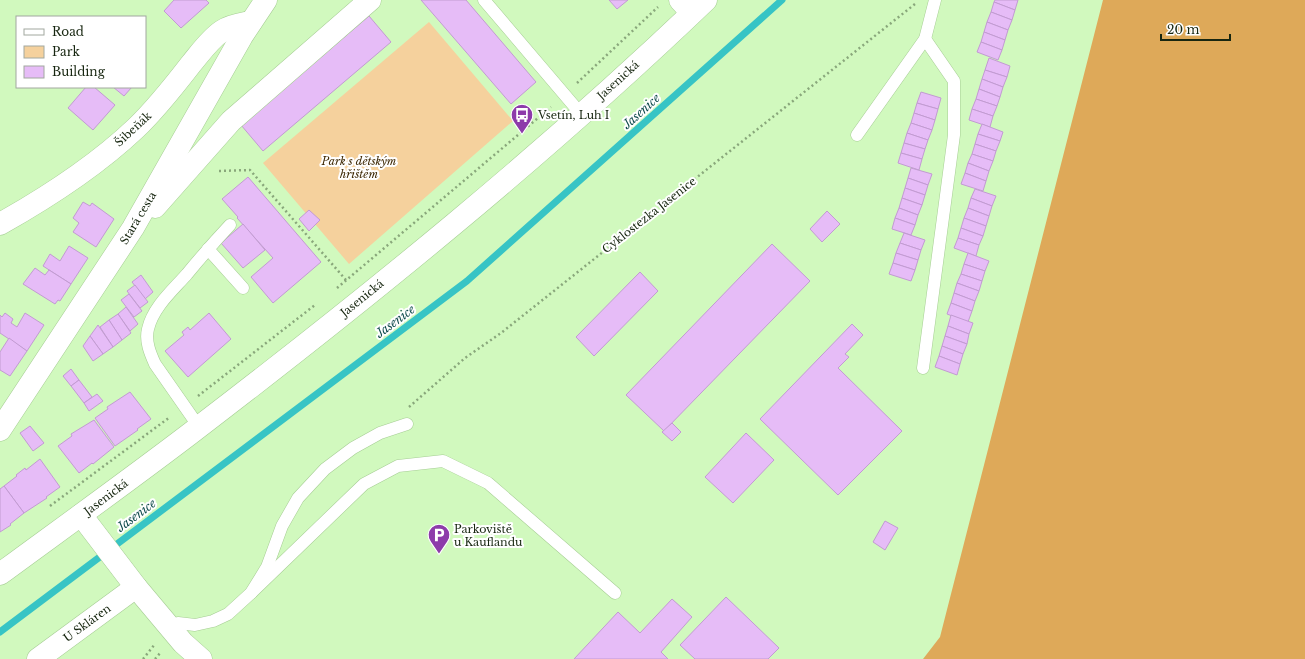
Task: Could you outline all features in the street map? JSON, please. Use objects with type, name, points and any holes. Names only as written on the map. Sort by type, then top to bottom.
[{"type":"street","name":"Stará cesta","points":[[0,430],[133,228],[251,22],[266,0]]},
{"type":"street","points":[[141,213],[157,206],[231,122],[370,0]]},
{"type":"street","name":"Jasenická","points":[[0,574],[199,427],[496,189],[581,114],[685,4]]},
{"type":"street","name":"Šibeňák","points":[[0,224],[27,209],[61,186],[90,166],[123,140],[163,98],[215,36],[229,27],[251,22]]},
{"type":"street","points":[[81,515],[183,643],[201,659]]},
{"type":"street","name":"U Skláren","points":[[38,659],[131,579]]},
{"type":"lane","points":[[484,0],[581,114]]},
{"type":"lane","points":[[857,135],[925,39],[935,0]]},
{"type":"lane","points":[[923,368],[954,135],[954,81],[925,39]]},
{"type":"lane","points":[[199,427],[155,364],[147,341],[148,329],[152,316],[163,301],[230,225]]},
{"type":"lane","points":[[208,249],[243,288]]},
{"type":"lane","points":[[251,593],[267,567],[282,526],[298,498],[325,470],[353,448],[380,433],[407,424]]},
{"type":"lane","points":[[170,627],[178,623],[195,625],[213,621],[228,614],[364,484],[398,466],[443,461],[488,483],[615,593]]},
{"type":"path","name":"Cyklostezka Jasenice","points":[[408,408],[466,358],[501,333],[920,0]]},
{"type":"path","points":[[334,290],[565,95],[685,4]]},
{"type":"path","points":[[186,172],[250,170],[346,280]]},
{"type":"path","points":[[46,509],[184,406],[315,305]]},
{"type":"green space","name":"Park s dětským hřištěm","points":[[429,22],[513,121],[349,264],[263,163]]},
{"type":"shaded area","points":[[1103,0],[1305,0],[1305,659],[923,659],[940,637]]},
{"type":"building","points":[[174,0],[206,0],[209,3],[181,28],[164,11]]},
{"type":"building","points":[[421,0],[466,0],[536,82],[511,104]]},
{"type":"building","points":[[609,0],[628,0],[617,9]]},
{"type":"building","points":[[995,0],[1018,0],[1015,10],[994,2]]},
{"type":"building","points":[[994,2],[1015,10],[1012,20],[991,12]]},
{"type":"building","points":[[991,12],[1012,20],[1008,30],[987,22]]},
{"type":"building","points":[[369,16],[391,42],[263,151],[241,125]]},
{"type":"building","points":[[987,22],[1008,30],[1005,40],[984,32]]},
{"type":"building","points":[[984,32],[1005,40],[1002,50],[981,42]]},
{"type":"building","points":[[981,42],[1002,50],[998,60],[977,52]]},
{"type":"building","points":[[989,58],[1010,66],[1007,77],[985,70]]},
{"type":"building","points":[[985,70],[1007,77],[1003,87],[982,79]]},
{"type":"building","points":[[982,79],[1003,87],[1000,97],[979,89]]},
{"type":"building","points":[[85,88],[95,88],[115,105],[93,130],[68,108]]},
{"type":"building","points":[[114,88],[131,88],[124,96]]},
{"type":"building","points":[[979,89],[1000,97],[997,106],[976,99]]},
{"type":"building","points":[[921,92],[941,98],[938,109],[917,103]]},
{"type":"building","points":[[976,99],[997,106],[993,116],[972,109]]},
{"type":"building","points":[[917,103],[938,109],[935,120],[914,113]]},
{"type":"building","points":[[972,109],[993,116],[990,127],[969,120]]},
{"type":"building","points":[[914,113],[935,120],[932,130],[911,123]]},
{"type":"building","points":[[911,123],[932,130],[928,140],[907,133]]},
{"type":"building","points":[[982,124],[1003,132],[1000,141],[978,134]]},
{"type":"building","points":[[907,133],[928,140],[925,149],[904,143]]},
{"type":"building","points":[[978,134],[1000,141],[996,151],[975,144]]},
{"type":"building","points":[[904,143],[925,149],[922,159],[901,153]]},
{"type":"building","points":[[975,144],[996,151],[993,161],[972,154]]},
{"type":"building","points":[[901,153],[922,159],[919,170],[898,163]]},
{"type":"building","points":[[972,154],[993,161],[989,171],[968,163]]},
{"type":"building","points":[[968,163],[989,171],[986,181],[965,173]]},
{"type":"building","points":[[911,168],[932,174],[928,185],[908,178]]},
{"type":"building","points":[[965,173],[986,181],[983,191],[961,184]]},
{"type":"building","points":[[248,177],[321,262],[273,303],[251,277],[273,258],[222,199]]},
{"type":"building","points":[[908,178],[928,185],[925,195],[905,188]]},
{"type":"building","points":[[905,188],[925,195],[922,205],[902,198]]},
{"type":"building","points":[[975,189],[996,196],[992,206],[971,198]]},
{"type":"building","points":[[902,198],[922,205],[918,215],[899,208]]},
{"type":"building","points":[[971,198],[992,206],[989,216],[968,208]]},
{"type":"building","points":[[83,202],[90,206],[92,203],[114,219],[96,247],[73,232],[79,223],[73,218]]},
{"type":"building","points":[[899,208],[918,215],[915,225],[895,218]]},
{"type":"building","points":[[968,208],[989,216],[986,226],[964,218]]},
{"type":"building","points":[[309,210],[320,220],[309,231],[299,219]]},
{"type":"building","points":[[827,211],[840,224],[822,242],[810,229]]},
{"type":"building","points":[[895,218],[915,225],[911,235],[892,229]]},
{"type":"building","points":[[964,218],[986,226],[983,236],[961,228]]},
{"type":"building","points":[[243,224],[265,250],[243,268],[221,243]]},
{"type":"building","points":[[961,228],[983,236],[979,245],[958,238]]},
{"type":"building","points":[[904,233],[925,240],[921,250],[900,243]]},
{"type":"building","points":[[958,238],[979,245],[976,256],[954,248]]},
{"type":"building","points":[[900,243],[921,250],[918,260],[896,253]]},
{"type":"building","points":[[772,244],[810,281],[664,431],[626,395]]},
{"type":"building","points":[[69,246],[88,258],[71,284],[43,266],[50,254],[60,261]]},
{"type":"building","points":[[896,253],[918,260],[915,270],[893,263]]},
{"type":"building","points":[[968,253],[989,261],[985,271],[964,264]]},
{"type":"building","points":[[893,263],[915,270],[911,281],[889,274]]},
{"type":"building","points":[[964,264],[985,271],[982,281],[961,274]]},
{"type":"building","points":[[35,268],[45,275],[49,270],[71,284],[60,301],[58,300],[55,304],[23,284]]},
{"type":"building","points":[[640,272],[658,291],[594,356],[576,337]]},
{"type":"building","points":[[961,274],[982,281],[979,291],[957,283]]},
{"type":"building","points":[[141,275],[153,292],[145,299],[132,282]]},
{"type":"building","points":[[957,283],[979,291],[975,301],[954,293]]},
{"type":"building","points":[[135,285],[148,302],[140,308],[127,291]]},
{"type":"building","points":[[954,293],[975,301],[972,311],[951,303]]},
{"type":"building","points":[[129,294],[142,311],[134,317],[121,300]]},
{"type":"building","points":[[951,303],[972,311],[968,322],[947,314]]},
{"type":"building","points":[[126,307],[138,324],[130,331],[118,314]]},
{"type":"building","points":[[5,313],[13,319],[11,323],[17,327],[25,313],[44,325],[27,351],[0,333],[0,315],[2,317]]},
{"type":"building","points":[[209,313],[231,339],[188,377],[165,351],[184,335],[182,332],[188,327],[190,330]]},
{"type":"building","points":[[118,314],[131,333],[122,340],[109,320]]},
{"type":"building","points":[[951,315],[973,323],[969,334],[948,326]]},
{"type":"building","points":[[109,320],[122,340],[113,347],[100,327]]},
{"type":"building","points":[[852,324],[863,335],[845,354],[849,357],[838,368],[902,431],[838,495],[760,419]]},
{"type":"building","points":[[98,325],[113,347],[103,354],[90,336]]},
{"type":"building","points":[[948,326],[969,334],[967,344],[945,336]]},
{"type":"building","points":[[90,336],[103,354],[93,361],[83,346]]},
{"type":"building","points":[[945,336],[967,344],[963,354],[942,346]]},
{"type":"building","points":[[9,338],[27,351],[10,376],[0,370],[0,352]]},
{"type":"building","points":[[942,346],[963,354],[960,364],[939,356]]},
{"type":"building","points":[[939,356],[960,364],[957,375],[935,367]]},
{"type":"building","points":[[71,369],[79,380],[71,386],[63,376]]},
{"type":"building","points":[[79,380],[92,397],[84,403],[71,386]]},
{"type":"building","points":[[130,392],[151,419],[115,446],[95,418],[108,409],[107,407]]},
{"type":"building","points":[[97,394],[103,401],[89,411],[84,403]]},
{"type":"building","points":[[94,420],[114,447],[79,473],[58,446],[72,436],[71,434]]},
{"type":"building","points":[[672,423],[681,432],[672,441],[662,432]]},
{"type":"building","points":[[30,426],[44,443],[33,451],[20,433]]},
{"type":"building","points":[[746,433],[774,460],[733,503],[705,477]]},
{"type":"building","points":[[40,459],[60,487],[46,497],[47,498],[24,513],[4,486],[25,468],[26,470]]},
{"type":"building","points":[[4,486],[24,513],[10,524],[11,525],[0,532],[0,489]]},
{"type":"building","points":[[885,521],[898,528],[885,550],[873,542]]},
{"type":"building","points":[[726,597],[779,648],[768,659],[695,659],[680,645]]},
{"type":"building","points":[[672,599],[692,617],[661,652],[668,659],[574,659],[618,612],[640,633]]},
{"type":"waterway","name":"Jasenice","points":[[0,632],[467,281],[782,0]]},
{"type":"place","name":"Vsetín, Luh I","points":[[522,134]]},
{"type":"place","name":"Parkoviště u Kauflandu","points":[[439,554]]}]
